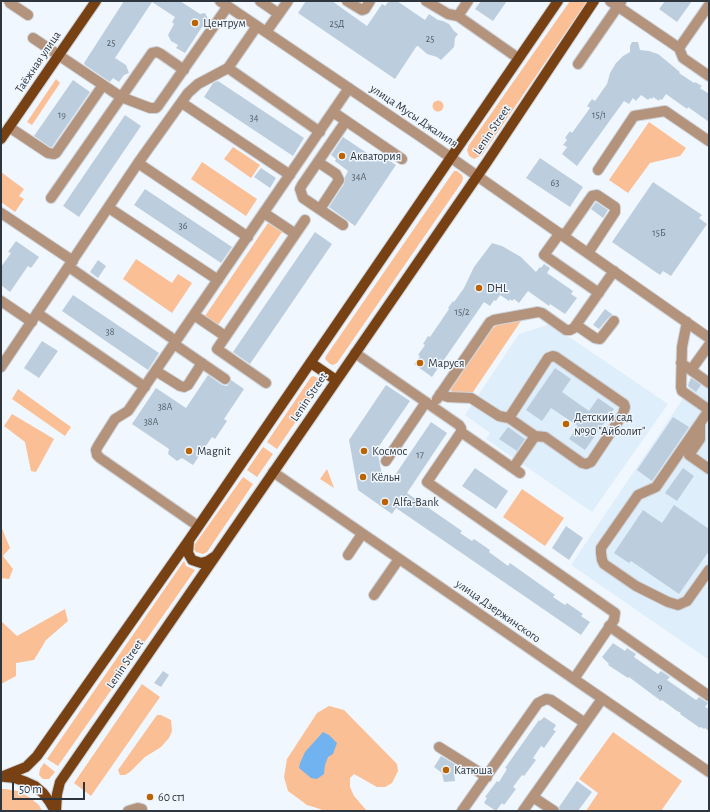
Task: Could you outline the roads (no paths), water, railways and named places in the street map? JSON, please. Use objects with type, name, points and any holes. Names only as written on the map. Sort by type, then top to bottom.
[{"type":"main road","name":"Таёжная улица","points":[[1,139],[96,1]]},
{"type":"main road","name":"Lenin Street","points":[[1,777],[26,767],[37,756],[189,540],[558,1]]},
{"type":"main road","name":"Lenin Street","points":[[56,811],[57,794],[60,782],[477,176],[594,1]]},
{"type":"main road","points":[[311,363],[336,380]]},
{"type":"main road","points":[[189,540],[188,553],[192,560],[201,563],[208,562],[215,557]]},
{"type":"main road","points":[[1,777],[15,778],[35,786],[43,793],[56,811]]},
{"type":"street","points":[[9,1],[28,15]]},
{"type":"street","points":[[260,1],[279,14]]},
{"type":"street","points":[[266,32],[288,1]]},
{"type":"street","points":[[348,1],[362,10],[365,9],[370,1]]},
{"type":"street","points":[[426,1],[448,14],[458,16],[518,58]]},
{"type":"street","points":[[458,16],[468,1]]},
{"type":"street","points":[[578,64],[617,3],[678,48],[684,58],[709,76]]},
{"type":"street","points":[[33,38],[121,97],[150,108],[156,108],[184,70],[224,4]]},
{"type":"street","name":"улица Мусы Джалиля","points":[[224,4],[450,157],[709,338]]},
{"type":"street","points":[[678,48],[709,5]]},
{"type":"street","points":[[1,367],[138,163],[192,88],[228,68],[257,26]]},
{"type":"street","points":[[51,198],[152,53],[157,52],[161,54],[184,70]]},
{"type":"street","points":[[228,68],[320,132]]},
{"type":"street","points":[[9,127],[48,153],[54,154],[103,85]]},
{"type":"street","points":[[198,526],[97,455],[96,450],[115,419],[128,411],[156,371],[349,88]]},
{"type":"street","points":[[182,103],[290,175]]},
{"type":"street","points":[[598,170],[634,116],[665,111],[709,141]]},
{"type":"street","points":[[333,112],[402,159]]},
{"type":"street","points":[[343,225],[303,198],[300,189],[346,121]]},
{"type":"street","points":[[318,162],[336,174],[339,180],[320,209]]},
{"type":"street","points":[[138,163],[248,237]]},
{"type":"street","points":[[588,253],[616,212],[615,207],[597,195],[592,196],[562,235],[544,255],[599,293]]},
{"type":"street","points":[[109,208],[218,280]]},
{"type":"street","points":[[1,213],[71,264],[202,364],[225,379]]},
{"type":"street","points":[[264,213],[294,233]]},
{"type":"street","points":[[266,383],[217,349],[304,220]]},
{"type":"street","points":[[386,461],[429,404],[440,394],[490,322],[538,312],[542,313],[566,330],[570,330],[574,328],[614,271]]},
{"type":"street","points":[[1,301],[32,322]]},
{"type":"street","points":[[38,313],[145,386]]},
{"type":"street","points":[[194,315],[225,336]]},
{"type":"street","points":[[576,325],[595,338],[600,339],[614,321]]},
{"type":"street","points":[[687,322],[682,347],[680,383],[682,391],[709,410],[656,487],[638,495],[601,548],[601,553],[604,564],[636,586],[668,602],[678,605],[687,601],[709,570]]},
{"type":"street","points":[[691,370],[709,345]]},
{"type":"street","points":[[355,352],[459,425],[461,432],[517,471],[535,436]]},
{"type":"street","points":[[440,394],[448,397],[471,398],[496,415],[508,418],[535,436],[545,437],[582,463],[588,464],[623,414],[624,404],[553,356],[548,358],[508,418]]},
{"type":"street","points":[[681,363],[709,383]]},
{"type":"street","points":[[156,371],[184,387],[188,385],[202,364]]},
{"type":"street","points":[[700,424],[700,439],[689,454],[709,469]]},
{"type":"street","points":[[461,432],[427,482],[615,613],[615,617],[574,679]]},
{"type":"street","name":"улица Дзержинского","points":[[273,472],[709,772]]},
{"type":"street","points":[[348,555],[362,534]]},
{"type":"street","points":[[374,595],[399,559]]},
{"type":"street","points":[[609,626],[709,696]]},
{"type":"street","points":[[523,811],[602,699]]},
{"type":"street","points":[[462,811],[541,700],[551,700],[585,723]]},
{"type":"street","points":[[440,747],[486,777]]},
{"type":"street","points":[[533,796],[554,811]]},
{"type":"street","points":[[128,811],[138,808],[142,809]]},
{"type":"water","points":[[323,732],[329,735],[337,743],[333,754],[328,757],[324,774],[317,779],[311,778],[299,768],[300,763],[305,752]]},
{"type":"place","name":"Центрум","points":[[195,23]]},
{"type":"place","name":"Акватория","points":[[342,156]]},
{"type":"place","name":"DHL","points":[[479,288]]},
{"type":"place","name":"Маруся","points":[[420,363]]},
{"type":"place","name":"Детский сад №90 \"Айболит\"","points":[[566,424]]},
{"type":"place","name":"Magnit","points":[[189,451]]},
{"type":"place","name":"Космос","points":[[364,451]]},
{"type":"place","name":"Кёльн","points":[[363,477]]},
{"type":"place","name":"Alfa-Bank","points":[[385,502]]},
{"type":"place","name":"Катюша","points":[[446,770]]},
{"type":"place","name":"60 ст1","points":[[150,797]]}]
